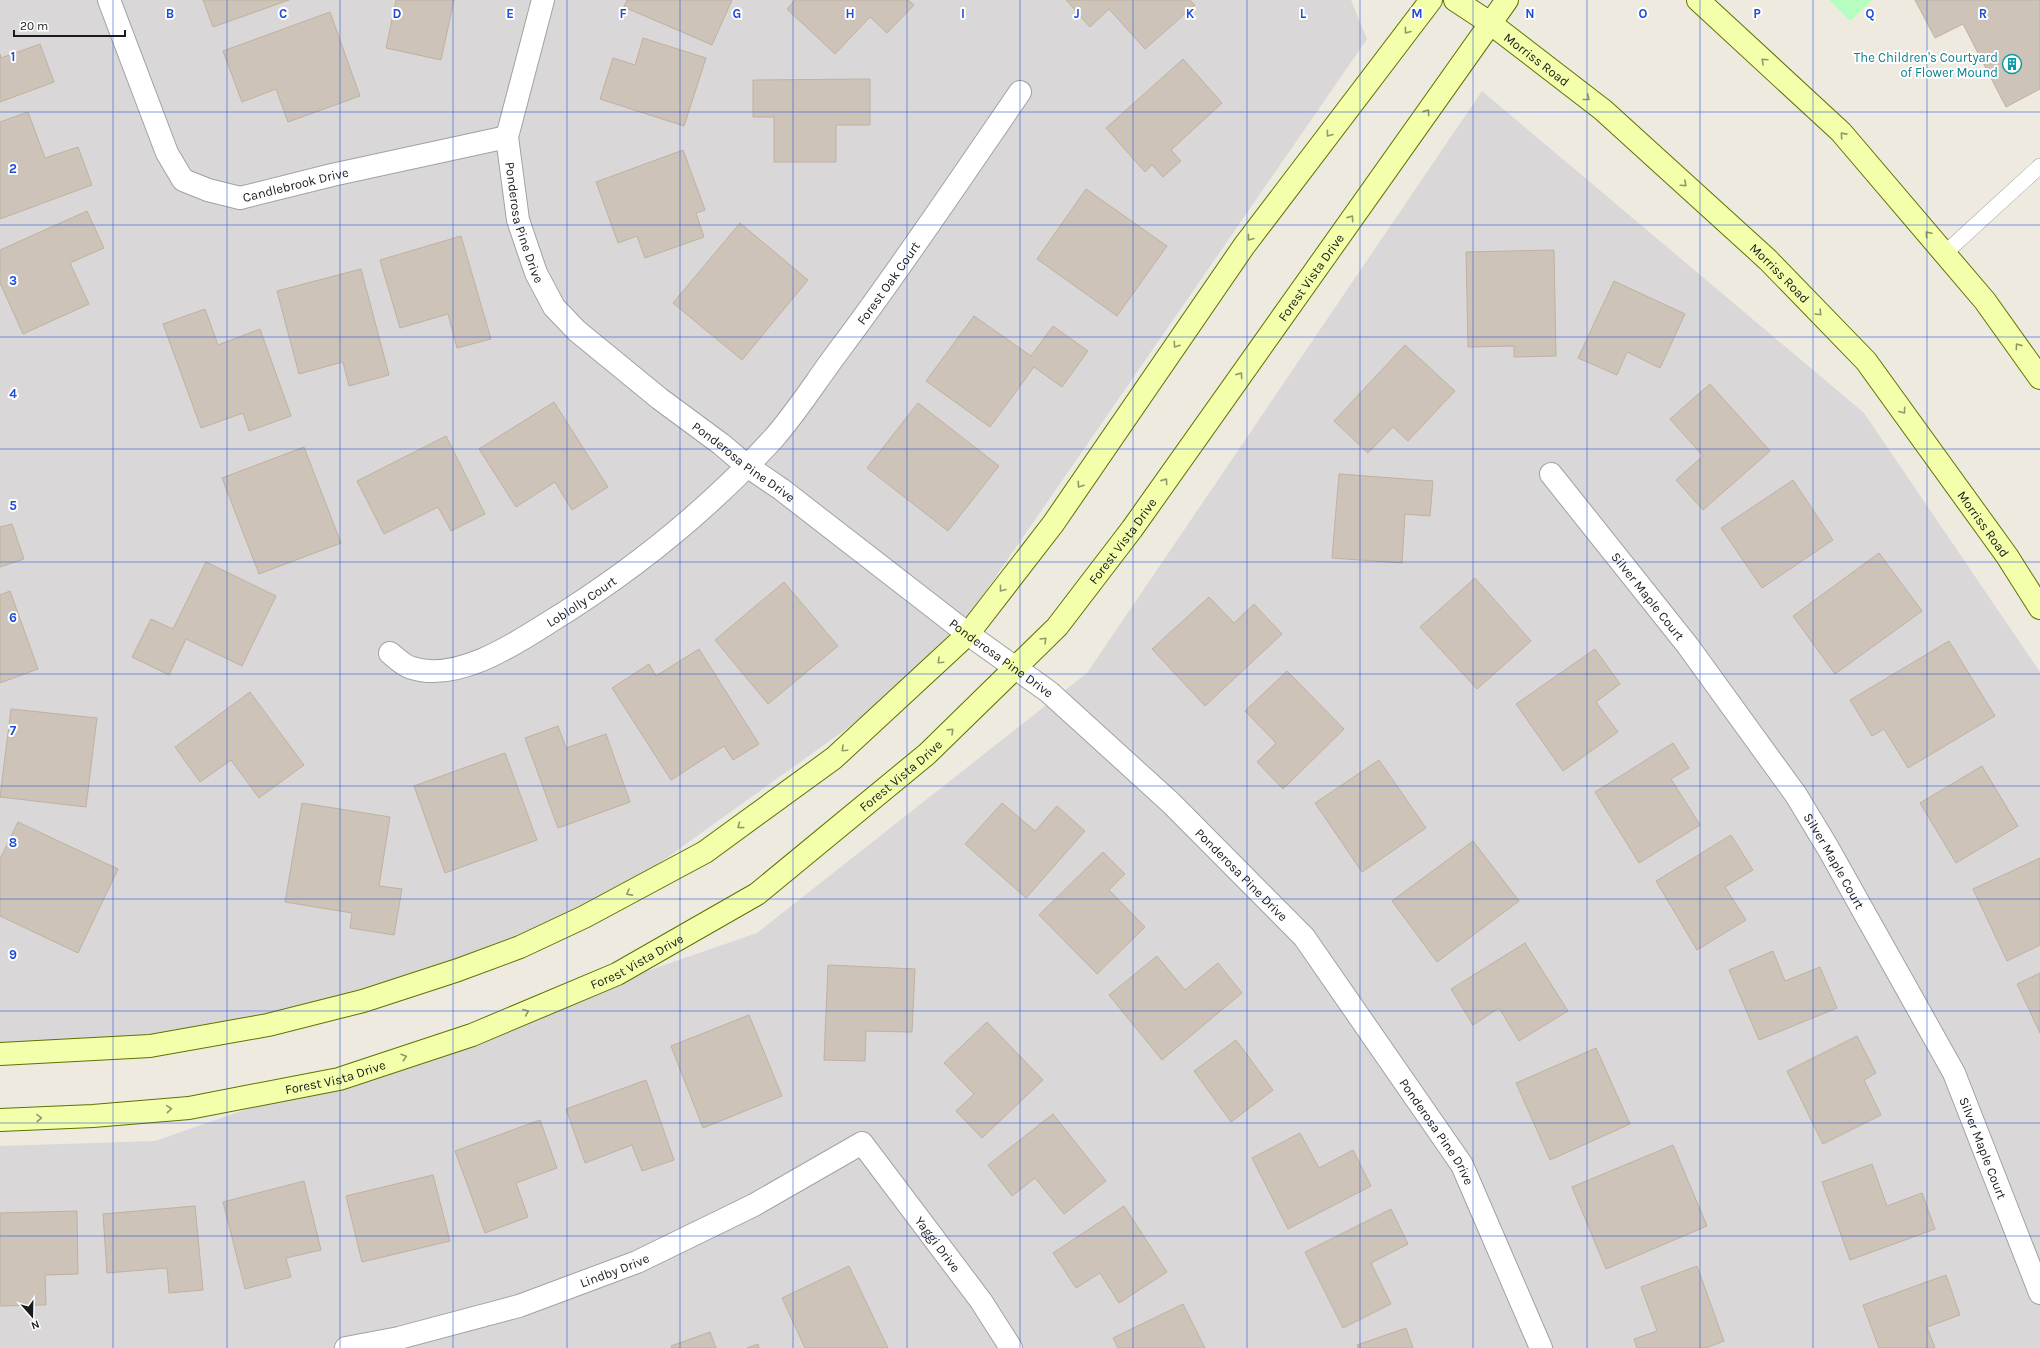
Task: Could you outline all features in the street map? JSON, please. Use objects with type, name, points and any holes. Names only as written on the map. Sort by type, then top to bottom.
[{"type":"main road","points":[[0,1054],[150,1046],[268,1025],[363,1001],[458,970],[520,947],[584,917],[705,852],[834,758],[968,634],[1053,524],[1244,246],[1431,0]]},
{"type":"main road","name":"Morriss Road","points":[[1455,0],[1490,23],[1602,110],[1768,260],[1866,361],[2007,556],[2040,608]]},
{"type":"main road","name":"Forest Vista Drive","points":[[0,1120],[93,1116],[189,1108],[339,1079],[472,1036],[617,974],[757,894],[927,754],[1017,668],[1057,627],[1132,529],[1507,0]]},
{"type":"main road","points":[[1698,0],[1841,132],[1985,301],[2040,378]]},
{"type":"street","name":"Candlebrook Drive","points":[[109,0],[167,154],[183,180],[208,190],[240,198],[332,175],[507,136]]},
{"type":"street","name":"Ponderosa Pine Drive","points":[[543,0],[507,136],[518,220],[536,273],[554,307],[578,331],[660,399],[721,444],[747,466],[781,489],[968,634],[1049,692],[1171,803],[1304,937],[1462,1165],[1541,1348]]},
{"type":"street","name":"Forest Oak Court","points":[[747,466],[775,437],[890,282],[1020,92]]},
{"type":"street","name":"Loblolly Court","points":[[390,653],[411,668],[442,672],[480,660],[522,640],[592,596],[632,567],[676,532],[747,466]]},
{"type":"street","name":"Silver Maple Court","points":[[1551,474],[1688,646],[1796,795],[1828,848],[1954,1073],[2040,1293]]},
{"type":"street","name":"Lindby Drive","points":[[346,1348],[399,1338],[519,1306],[637,1262],[754,1205],[862,1143]]},
{"type":"street","name":"Yaggi Drive","points":[[862,1143],[981,1301],[1011,1348]]},
{"type":"lane","points":[[1945,253],[2040,166]]},
{"type":"shaded area","points":[[0,0],[1351,0],[1367,39],[934,666],[584,917],[363,1001],[150,1046],[0,1053]]},
{"type":"shaded area","points":[[1482,91],[1864,413],[2040,672],[2040,1348],[0,1348],[0,1146],[155,1141],[757,933],[1087,673]]},
{"type":"green space","points":[[1829,0],[1872,0],[1850,21]]},
{"type":"building","points":[[203,0],[289,0],[213,27]]},
{"type":"building","points":[[396,0],[454,0],[441,60],[386,48]]},
{"type":"building","points":[[627,0],[732,0],[712,45],[624,7]]},
{"type":"building","points":[[795,0],[908,0],[914,5],[887,33],[870,17],[835,54],[787,9]]},
{"type":"building","points":[[1066,0],[1190,0],[1195,5],[1145,49],[1109,9],[1090,27]]},
{"type":"building","name":"The Children's Courtyard of Flower Mound","points":[[1915,0],[2040,0],[2040,89],[2006,107],[1963,24],[1935,38]]},
{"type":"building","points":[[330,12],[360,96],[288,122],[276,89],[242,102],[223,51]]},
{"type":"building","points":[[643,38],[706,58],[684,126],[600,99],[613,58],[635,65]]},
{"type":"building","points":[[40,44],[54,82],[0,102],[0,54],[1,58]]},
{"type":"building","points":[[1183,59],[1222,103],[1171,150],[1181,161],[1163,177],[1152,165],[1145,172],[1106,128]]},
{"type":"building","points":[[870,79],[870,125],[836,125],[836,162],[774,162],[774,117],[753,117],[753,80]]},
{"type":"building","points":[[28,112],[45,158],[78,147],[92,185],[0,219],[0,122]]},
{"type":"building","points":[[683,150],[705,210],[696,213],[704,237],[645,258],[637,236],[618,243],[596,182]]},
{"type":"building","points":[[1086,189],[1167,246],[1117,316],[1037,259]]},
{"type":"building","points":[[87,211],[104,248],[70,263],[89,304],[23,334],[0,283],[0,250]]},
{"type":"building","points":[[740,223],[808,280],[742,360],[673,303]]},
{"type":"building","points":[[461,236],[491,339],[457,348],[448,314],[400,328],[380,260]]},
{"type":"building","points":[[1554,250],[1556,356],[1514,357],[1514,346],[1468,347],[1466,252]]},
{"type":"building","points":[[361,269],[389,375],[349,386],[343,362],[299,374],[277,291]]},
{"type":"building","points":[[1614,281],[1685,314],[1660,368],[1627,352],[1617,375],[1578,358]]},
{"type":"building","points":[[205,309],[218,345],[260,329],[291,416],[249,431],[243,413],[201,428],[163,324]]},
{"type":"building","points":[[974,316],[1031,356],[1053,326],[1088,351],[1062,387],[1034,367],[990,427],[926,381]]},
{"type":"building","points":[[1405,345],[1455,391],[1408,441],[1393,427],[1368,453],[1334,421]]},
{"type":"building","points":[[1710,384],[1770,451],[1703,510],[1676,480],[1703,456],[1670,419]]},
{"type":"building","points":[[554,402],[608,487],[572,510],[555,482],[516,507],[479,449]]},
{"type":"building","points":[[918,403],[999,466],[948,531],[867,468]]},
{"type":"building","points":[[446,436],[485,514],[451,531],[438,507],[384,534],[357,481]]},
{"type":"building","points":[[304,447],[341,543],[259,574],[222,478]]},
{"type":"building","points":[[1339,474],[1433,481],[1430,516],[1405,514],[1402,563],[1332,558]]},
{"type":"building","points":[[1793,480],[1833,540],[1762,588],[1721,528]]},
{"type":"building","points":[[12,524],[24,559],[0,567],[0,527]]},
{"type":"building","points":[[1879,553],[1922,611],[1835,674],[1793,616]]},
{"type":"building","points":[[206,562],[276,596],[242,666],[186,639],[169,675],[132,657],[151,619],[173,629]]},
{"type":"building","points":[[1475,578],[1531,641],[1477,689],[1420,627]]},
{"type":"building","points":[[784,582],[838,646],[768,704],[715,640]]},
{"type":"building","points":[[10,591],[38,669],[0,683],[0,595]]},
{"type":"building","points":[[1209,597],[1234,623],[1254,604],[1282,634],[1205,706],[1152,649]]},
{"type":"building","points":[[1949,641],[1995,716],[1908,768],[1884,729],[1872,736],[1850,700]]},
{"type":"building","points":[[699,649],[759,744],[733,760],[724,746],[671,780],[612,688],[649,664],[656,676]]},
{"type":"building","points":[[1595,649],[1620,684],[1596,702],[1618,732],[1563,771],[1516,704]]},
{"type":"building","points":[[1287,671],[1344,729],[1283,789],[1257,762],[1276,743],[1245,711]]},
{"type":"building","points":[[250,692],[304,765],[259,798],[231,760],[200,782],[175,747]]},
{"type":"building","points":[[11,709],[97,718],[86,807],[0,797]]},
{"type":"building","points":[[558,726],[566,748],[606,734],[630,802],[558,828],[525,738]]},
{"type":"building","points":[[1673,743],[1689,768],[1671,779],[1700,825],[1639,863],[1595,792]]},
{"type":"building","points":[[505,753],[537,840],[445,873],[414,786]]},
{"type":"building","points":[[1379,760],[1426,828],[1362,872],[1315,803]]},
{"type":"building","points":[[1982,766],[2018,826],[1956,863],[1920,803]]},
{"type":"building","points":[[302,803],[390,817],[379,886],[402,889],[394,935],[350,928],[352,913],[285,902]]},
{"type":"building","points":[[1002,803],[1035,831],[1057,806],[1085,831],[1026,898],[965,844]]},
{"type":"building","points":[[18,822],[118,869],[78,953],[0,916],[0,859]]},
{"type":"building","points":[[1731,835],[1753,870],[1725,887],[1746,920],[1697,950],[1656,881]]},
{"type":"building","points":[[1473,841],[1519,901],[1437,962],[1392,901]]},
{"type":"building","points":[[1103,852],[1125,874],[1109,890],[1145,927],[1097,974],[1039,915]]},
{"type":"building","points":[[2040,858],[2040,945],[2007,961],[1973,889]]},
{"type":"building","points":[[1525,943],[1568,1011],[1519,1041],[1499,1008],[1473,1025],[1451,989]]},
{"type":"building","points":[[1773,951],[1785,981],[1820,967],[1837,1008],[1759,1040],[1729,970]]},
{"type":"building","points":[[1157,956],[1185,990],[1218,963],[1242,993],[1162,1060],[1109,995]]},
{"type":"building","points":[[828,965],[915,969],[912,1032],[866,1031],[865,1061],[824,1060]]},
{"type":"building","points":[[2040,973],[2040,1033],[2017,984]]},
{"type":"building","points":[[749,1015],[782,1096],[703,1128],[671,1046]]},
{"type":"building","points":[[987,1022],[1043,1080],[982,1138],[956,1111],[974,1094],[944,1063]]},
{"type":"building","points":[[1857,1036],[1876,1073],[1864,1080],[1881,1115],[1823,1144],[1787,1071]]},
{"type":"building","points":[[1236,1040],[1273,1090],[1231,1122],[1194,1071]]},
{"type":"building","points":[[1596,1048],[1630,1124],[1550,1160],[1516,1083]]},
{"type":"building","points":[[646,1080],[674,1160],[642,1171],[632,1145],[585,1163],[566,1109]]},
{"type":"building","points":[[1053,1114],[1106,1181],[1064,1214],[1035,1178],[1012,1196],[988,1165]]},
{"type":"building","points":[[540,1120],[557,1168],[516,1183],[528,1217],[485,1233],[455,1151]]},
{"type":"building","points":[[1300,1133],[1319,1168],[1353,1150],[1371,1186],[1288,1229],[1252,1158]]},
{"type":"building","points":[[1673,1145],[1707,1226],[1606,1269],[1572,1187]]},
{"type":"building","points":[[1872,1164],[1887,1206],[1922,1193],[1935,1229],[1850,1260],[1822,1182]]},
{"type":"building","points":[[433,1175],[450,1241],[362,1262],[346,1196]]},
{"type":"building","points":[[304,1181],[321,1250],[286,1258],[291,1277],[245,1289],[223,1202]]},
{"type":"building","points":[[195,1206],[203,1290],[169,1293],[167,1268],[107,1273],[103,1214]]},
{"type":"building","points":[[1124,1206],[1167,1272],[1119,1303],[1100,1273],[1076,1288],[1053,1253]]},
{"type":"building","points":[[1391,1209],[1408,1244],[1371,1263],[1391,1304],[1343,1328],[1305,1252]]},
{"type":"building","points":[[77,1211],[78,1274],[45,1275],[46,1305],[0,1306],[0,1213]]},
{"type":"building","points":[[849,1266],[888,1348],[805,1348],[782,1298]]},
{"type":"building","points":[[1697,1266],[1724,1341],[1706,1348],[1637,1348],[1634,1339],[1657,1331],[1641,1287]]},
{"type":"building","points":[[1946,1275],[1960,1315],[1927,1327],[1935,1348],[1879,1348],[1863,1305]]},
{"type":"building","points":[[1183,1304],[1205,1348],[1118,1348],[1113,1338]]},
{"type":"building","points":[[1406,1328],[1413,1348],[1358,1348],[1357,1345]]},
{"type":"building","points":[[710,1332],[716,1348],[672,1348],[671,1346]]},
{"type":"building","points":[[758,1344],[759,1348],[747,1348]]},
{"type":"place","name":"The Children's Courtyard of Flower Mound","points":[[2012,64]]}]
